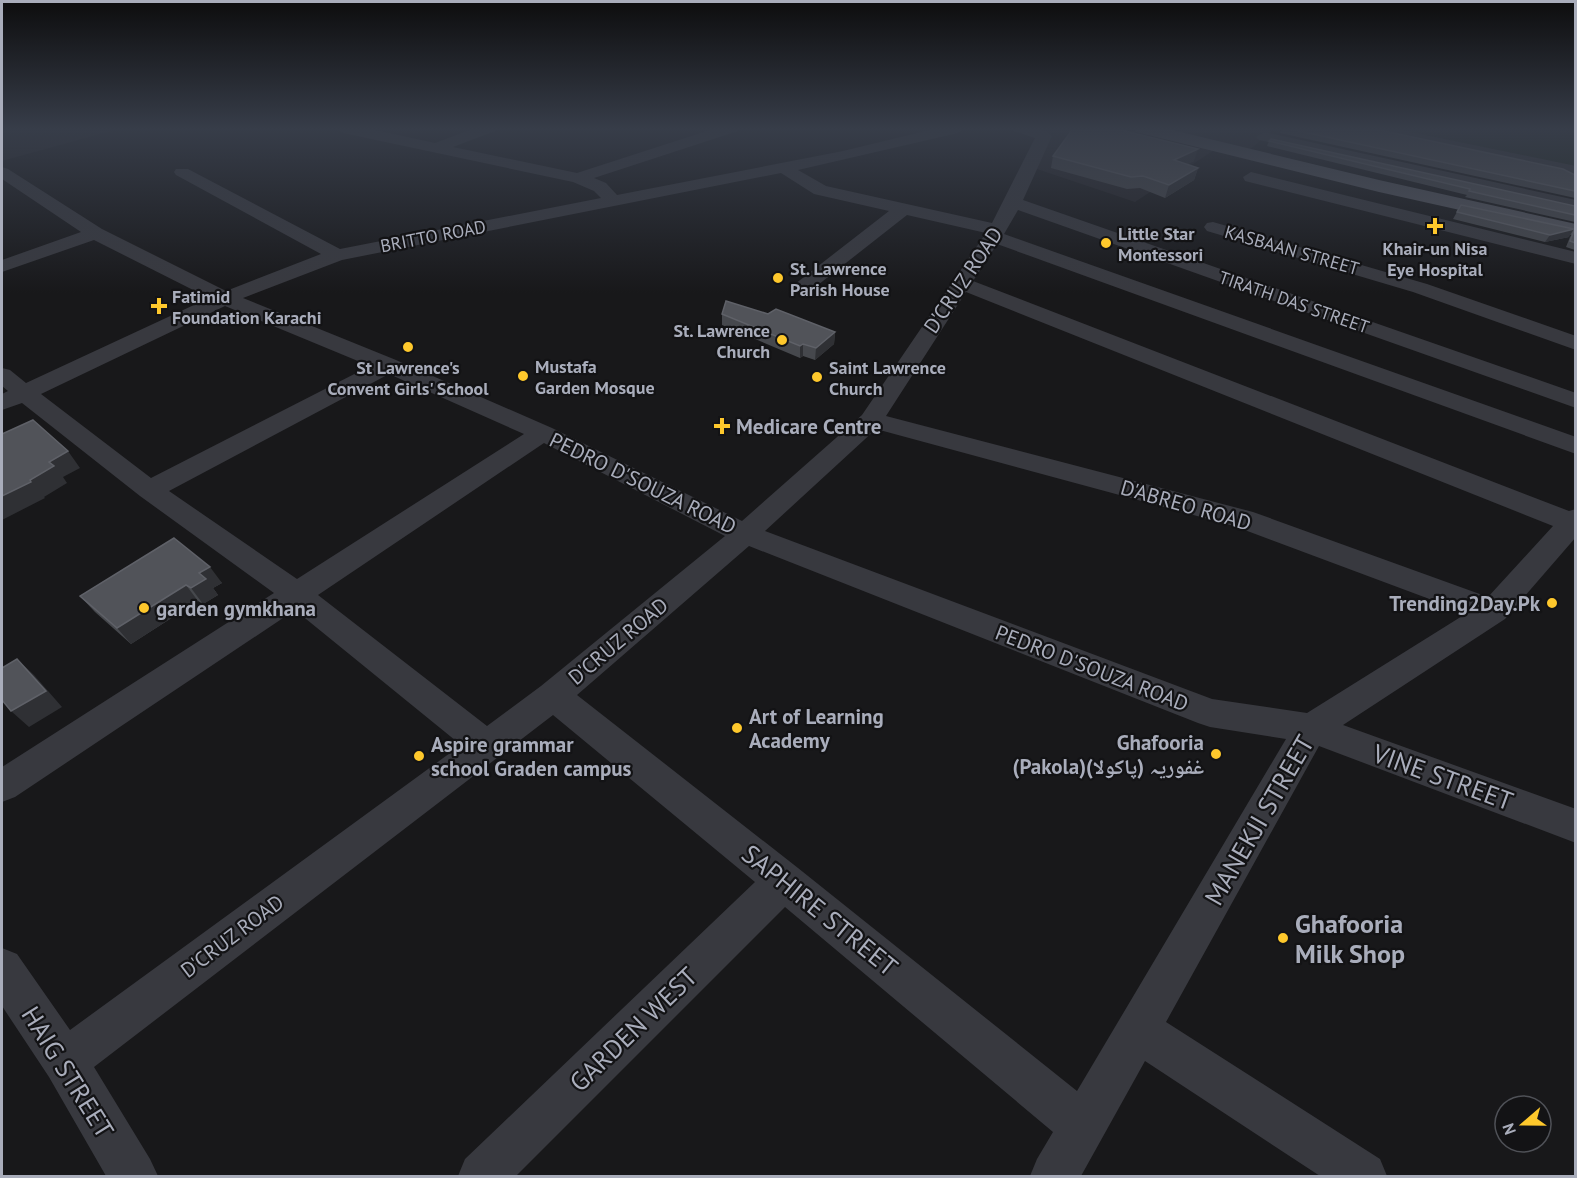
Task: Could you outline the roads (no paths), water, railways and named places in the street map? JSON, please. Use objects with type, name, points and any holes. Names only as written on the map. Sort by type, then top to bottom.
[{"type":"main road","points":[[1371,183],[1454,203],[1570,211]]},
{"type":"main road","points":[[1400,183],[1421,190],[1570,211]]},
{"type":"street","name":"PEDRO D'SOUZA ROAD","points":[[19,183],[94,233],[225,298],[388,365],[543,434],[745,534],[1210,713],[1311,728]]},
{"type":"street","points":[[202,183],[337,255]]},
{"type":"street","points":[[589,183],[600,188],[613,201]]},
{"type":"street","name":"BRITTO ROAD","points":[[13,398],[225,298],[337,255],[703,183]]},
{"type":"street","points":[[808,183],[820,190],[995,233],[1575,446]]},
{"type":"street","name":"D'CRUZ ROAD","points":[[65,1061],[553,696],[745,534],[871,420],[995,233],[1022,183]]},
{"type":"street","points":[[1275,183],[1575,258]]},
{"type":"street","points":[[1421,190],[1425,183]]},
{"type":"street","points":[[1483,183],[1570,211]]},
{"type":"street","points":[[1547,252],[1570,211],[1573,183]]},
{"type":"street","name":"TIRATH DAS STREET","points":[[1013,202],[1575,401]]},
{"type":"street","points":[[1442,225],[1454,203]]},
{"type":"street","points":[[802,288],[903,209]]},
{"type":"street","name":"KASBAAN STREET","points":[[1214,227],[1420,288],[1575,344]]},
{"type":"street","points":[[2,266],[94,233]]},
{"type":"street","points":[[960,283],[1575,521]]},
{"type":"street","points":[[149,490],[388,365]]},
{"type":"street","points":[[2,375],[13,398],[295,593],[487,746]]},
{"type":"street","name":"D'ABREO ROAD","points":[[871,420],[1243,519],[1494,611]]},
{"type":"street","points":[[2,786],[295,593],[543,434]]},
{"type":"street","name":"MANEKJI STREET","points":[[1054,1176],[1311,728],[1494,611],[1575,521]]},
{"type":"street","name":"SAPHIRE STREET","points":[[553,696],[784,880],[1084,1127]]},
{"type":"street","name":"VINE STREET","points":[[1311,728],[1575,826]]},
{"type":"street","name":"GARDEN WEST","points":[[482,1176],[784,880]]},
{"type":"street","name":"HAIG STREET","points":[[2,969],[65,1061],[133,1176]]},
{"type":"street","points":[[1139,1031],[1363,1176]]},
{"type":"place","name":"Khair-un Nisa Eye Hospital","points":[[1435,226]]},
{"type":"place","name":"Little Star Montessori","points":[[1106,243]]},
{"type":"place","name":"St. Lawrence Parish House","points":[[778,278]]},
{"type":"place","name":"Fatimid Foundation Karachi","points":[[159,306]]},
{"type":"place","name":"St. Lawrence Church","points":[[782,340]]},
{"type":"place","name":"St Lawrence's Convent Girls' School","points":[[408,347]]},
{"type":"place","name":"Mustafa Garden Mosque","points":[[523,376]]},
{"type":"place","name":"Saint Lawrence Church","points":[[817,377]]},
{"type":"place","name":"Medicare Centre","points":[[722,426]]},
{"type":"place","name":"Trending2Day.Pk","points":[[1552,603]]},
{"type":"place","name":"garden gymkhana","points":[[144,608]]},
{"type":"place","name":"Art of Learning Academy","points":[[737,728]]},
{"type":"place","name":"Ghafooria (Pakola)غفوریہ (پاکولا)","points":[[1216,754]]},
{"type":"place","name":"Aspire grammar school Graden campus","points":[[419,756]]},
{"type":"place","name":"Ghafooria Milk Shop","points":[[1283,938]]}]
